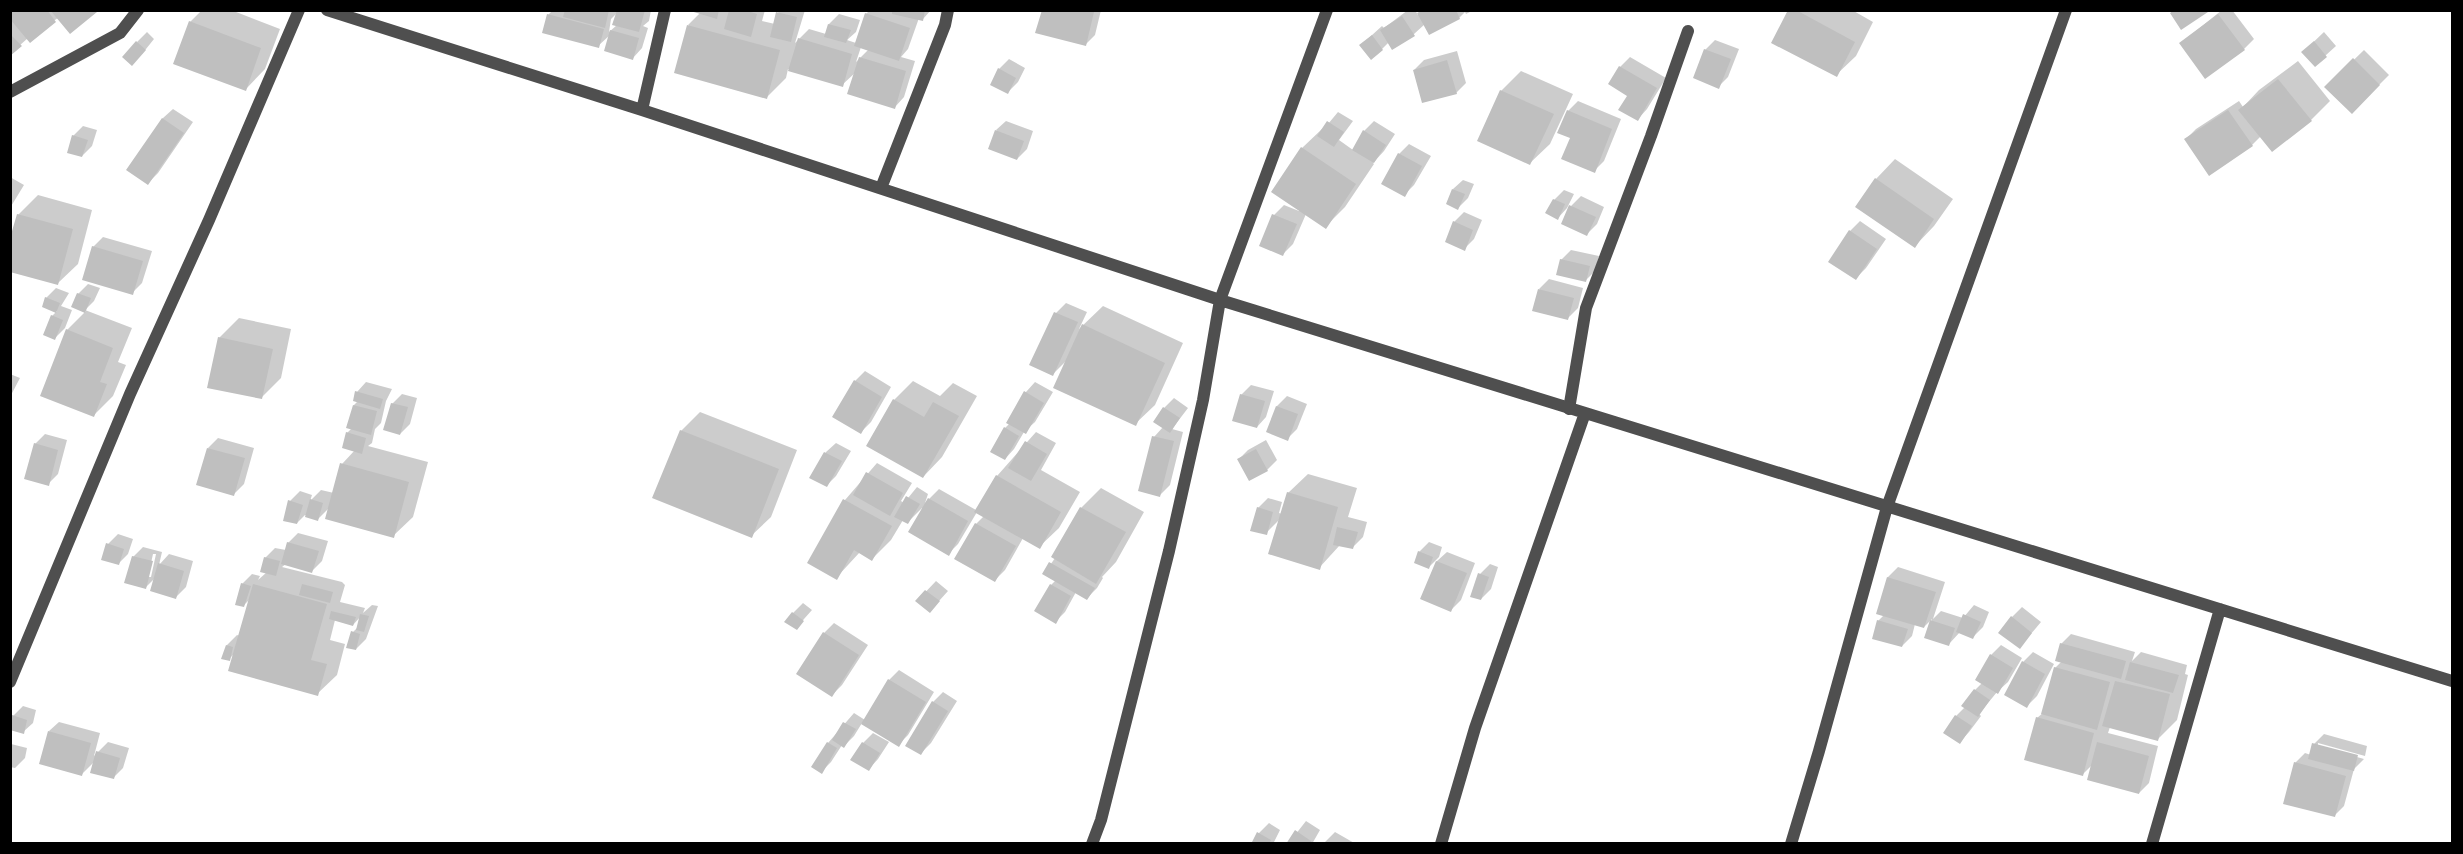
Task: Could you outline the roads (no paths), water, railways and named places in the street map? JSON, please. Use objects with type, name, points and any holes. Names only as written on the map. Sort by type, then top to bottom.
[{"type":"street","points":[[10,92],[120,33],[138,10]]},
{"type":"street","points":[[10,682],[130,394],[209,220],[298,10]]},
{"type":"street","points":[[327,10],[642,110],[1220,300],[2452,681]]},
{"type":"street","points":[[642,110],[665,10]]},
{"type":"street","points":[[881,188],[945,25],[948,10]]},
{"type":"street","points":[[1092,843],[1101,820],[1168,552],[1203,400],[1220,300],[1326,10]]},
{"type":"street","points":[[1791,843],[1887,507],[2066,10]]},
{"type":"street","points":[[1569,409],[1586,308],[1688,31]]},
{"type":"street","points":[[1441,843],[1475,728],[1585,413]]},
{"type":"street","points":[[2152,843],[2220,609]]}]
